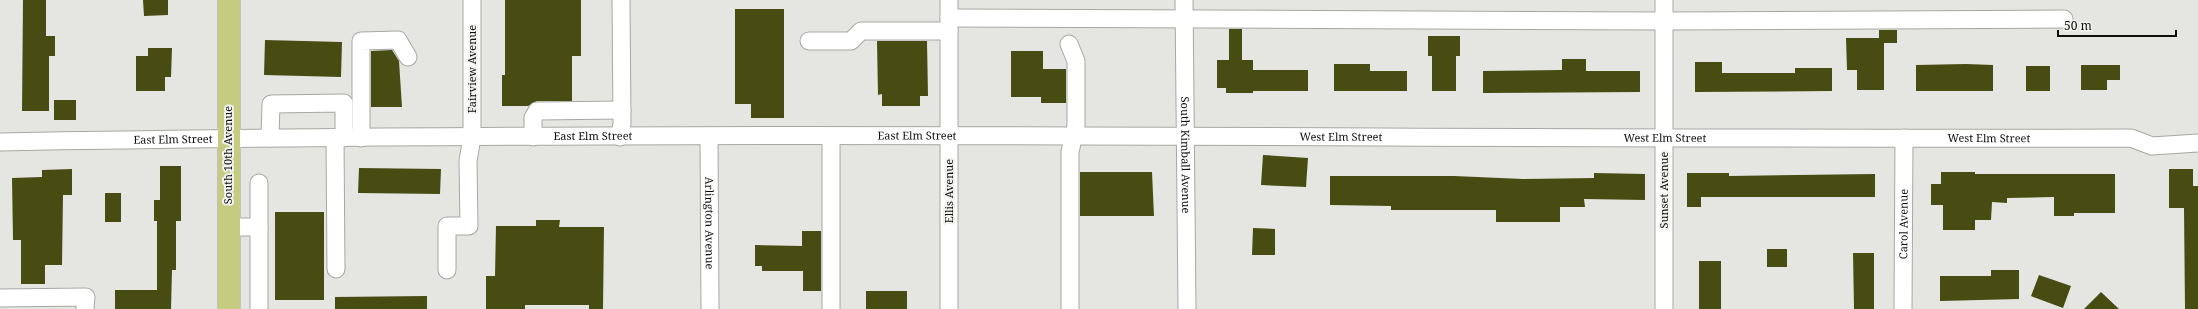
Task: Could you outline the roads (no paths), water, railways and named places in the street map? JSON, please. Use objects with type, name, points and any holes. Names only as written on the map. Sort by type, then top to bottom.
[{"type":"main road","name":"South 10th Avenue","points":[[229,0],[229,309]]},
{"type":"street","name":"Fairview Avenue","points":[[447,270],[447,226],[469,226],[468,161],[472,137],[472,0]]},
{"type":"street","points":[[620,137],[622,110],[621,0]]},
{"type":"street","name":"Ellis Avenue","points":[[949,0],[949,309]]},
{"type":"street","name":"South Kimball Avenue","points":[[1184,0],[1187,309]]},
{"type":"street","name":"Sunset Avenue","points":[[1664,0],[1664,309]]},
{"type":"street","points":[[809,41],[851,41],[861,31],[949,24],[1184,21],[2064,19]]},
{"type":"street","points":[[361,138],[361,41],[398,40],[408,57]]},
{"type":"street","points":[[1069,44],[1076,61],[1076,125],[1070,152],[1070,309]]},
{"type":"street","points":[[270,138],[271,104],[344,104],[339,138],[336,269]]},
{"type":"street","points":[[532,137],[532,118],[536,111],[622,110]]},
{"type":"street","points":[[830,309],[831,136]]},
{"type":"street","name":"East Elm Street","points":[[0,142],[228,138],[472,137],[949,136],[1186,138]]},
{"type":"street","name":"Arlington Avenue","points":[[709,137],[710,309]]},
{"type":"street","name":"West Elm Street","points":[[1186,138],[2131,138],[2152,146],[2198,143]]},
{"type":"street","name":"Carol Avenue","points":[[1903,309],[1904,138]]},
{"type":"street","points":[[259,183],[259,309]]},
{"type":"street","points":[[228,227],[259,227]]},
{"type":"street","points":[[0,298],[85,303]]}]
